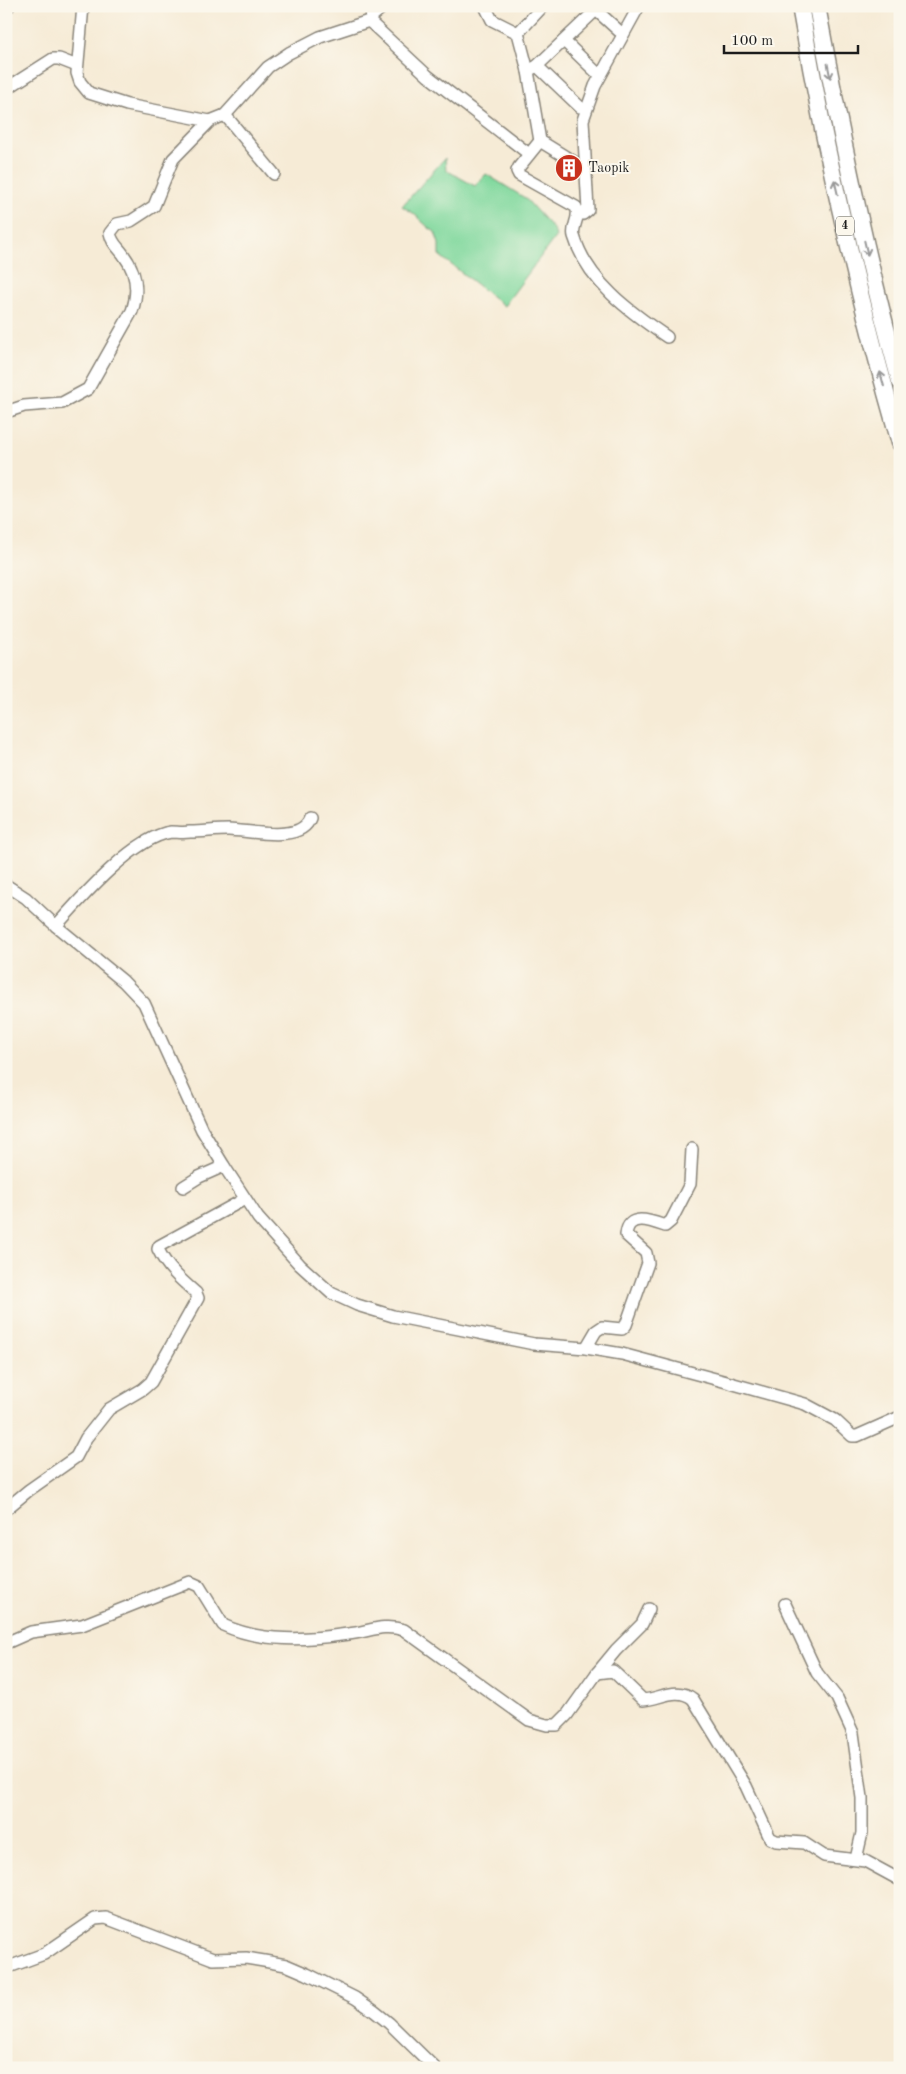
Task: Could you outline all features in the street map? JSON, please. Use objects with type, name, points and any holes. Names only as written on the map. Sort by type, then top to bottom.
[{"type":"highway","name":"4","points":[[800,6],[828,150],[854,266],[900,443]]},
{"type":"highway","name":"4","points":[[817,6],[844,148],[900,382]]},
{"type":"street","points":[[83,6],[77,66],[80,82],[90,93],[127,105],[210,121]]},
{"type":"street","points":[[6,412],[24,406],[62,403],[88,389],[132,311],[135,302],[137,284],[124,256],[112,243],[110,234],[117,224],[131,222],[154,206],[173,159],[210,121],[224,115],[268,67],[320,37],[370,21],[371,17],[384,6]]},
{"type":"street","points":[[485,6],[492,20],[518,33],[533,68],[540,141],[517,171],[519,175],[576,207],[578,212],[573,234],[594,276],[642,320],[667,336]]},
{"type":"street","points":[[518,33],[544,6]]},
{"type":"street","points":[[578,212],[582,214],[588,210],[589,205],[585,182],[583,120],[595,86],[639,6]]},
{"type":"street","points":[[533,68],[564,41],[595,8],[619,31]]},
{"type":"street","points":[[370,21],[428,76],[529,154]]},
{"type":"street","points":[[564,41],[595,71]]},
{"type":"street","points":[[6,89],[53,59],[59,58],[77,66]]},
{"type":"street","points":[[533,68],[580,107]]},
{"type":"street","points":[[224,115],[274,174]]},
{"type":"street","points":[[540,141],[574,162]]},
{"type":"street","points":[[56,926],[87,890],[125,857],[158,837],[174,832],[229,830],[284,834],[306,825],[310,818]]},
{"type":"street","points":[[6,885],[26,898],[56,926],[123,981],[144,1003],[202,1130],[245,1199],[258,1218],[300,1265],[323,1287],[341,1298],[393,1316],[534,1344],[586,1348],[622,1354],[805,1404],[835,1420],[852,1436],[857,1436],[900,1417]]},
{"type":"street","points":[[586,1348],[596,1332],[602,1327],[622,1329],[626,1325],[648,1263],[646,1253],[626,1235],[626,1229],[634,1221],[643,1218],[665,1226],[671,1220],[690,1184],[692,1149]]},
{"type":"street","points":[[183,1187],[199,1177],[224,1166]]},
{"type":"street","points":[[6,1509],[29,1490],[76,1457],[86,1438],[109,1409],[143,1389],[157,1373],[198,1298],[170,1270],[160,1254],[158,1249],[160,1246],[245,1199]]},
{"type":"street","points":[[6,1643],[31,1632],[82,1625],[190,1582],[199,1586],[223,1625],[255,1635],[297,1638],[349,1634],[392,1626],[404,1630],[529,1720],[557,1725],[568,1715],[616,1650],[642,1624],[649,1609]]},
{"type":"street","points":[[784,1604],[817,1672],[837,1698],[853,1733],[862,1798],[862,1833],[856,1859]]},
{"type":"street","points":[[598,1673],[609,1670],[616,1672],[643,1700],[679,1692],[691,1697],[746,1786],[770,1838],[776,1841],[804,1842],[824,1856],[856,1859],[871,1864],[900,1880]]},
{"type":"street","points":[[6,1968],[44,1954],[94,1919],[106,1918],[213,1959],[246,1958],[286,1966],[307,1974],[355,1998],[374,2011],[389,2023],[434,2068]]},
{"type":"green space","points":[[445,158],[446,170],[475,186],[486,174],[525,198],[554,230],[556,236],[504,306],[439,255],[439,244],[435,232],[402,206]]},
{"type":"place","name":"Taopik","points":[[569,168]]}]
